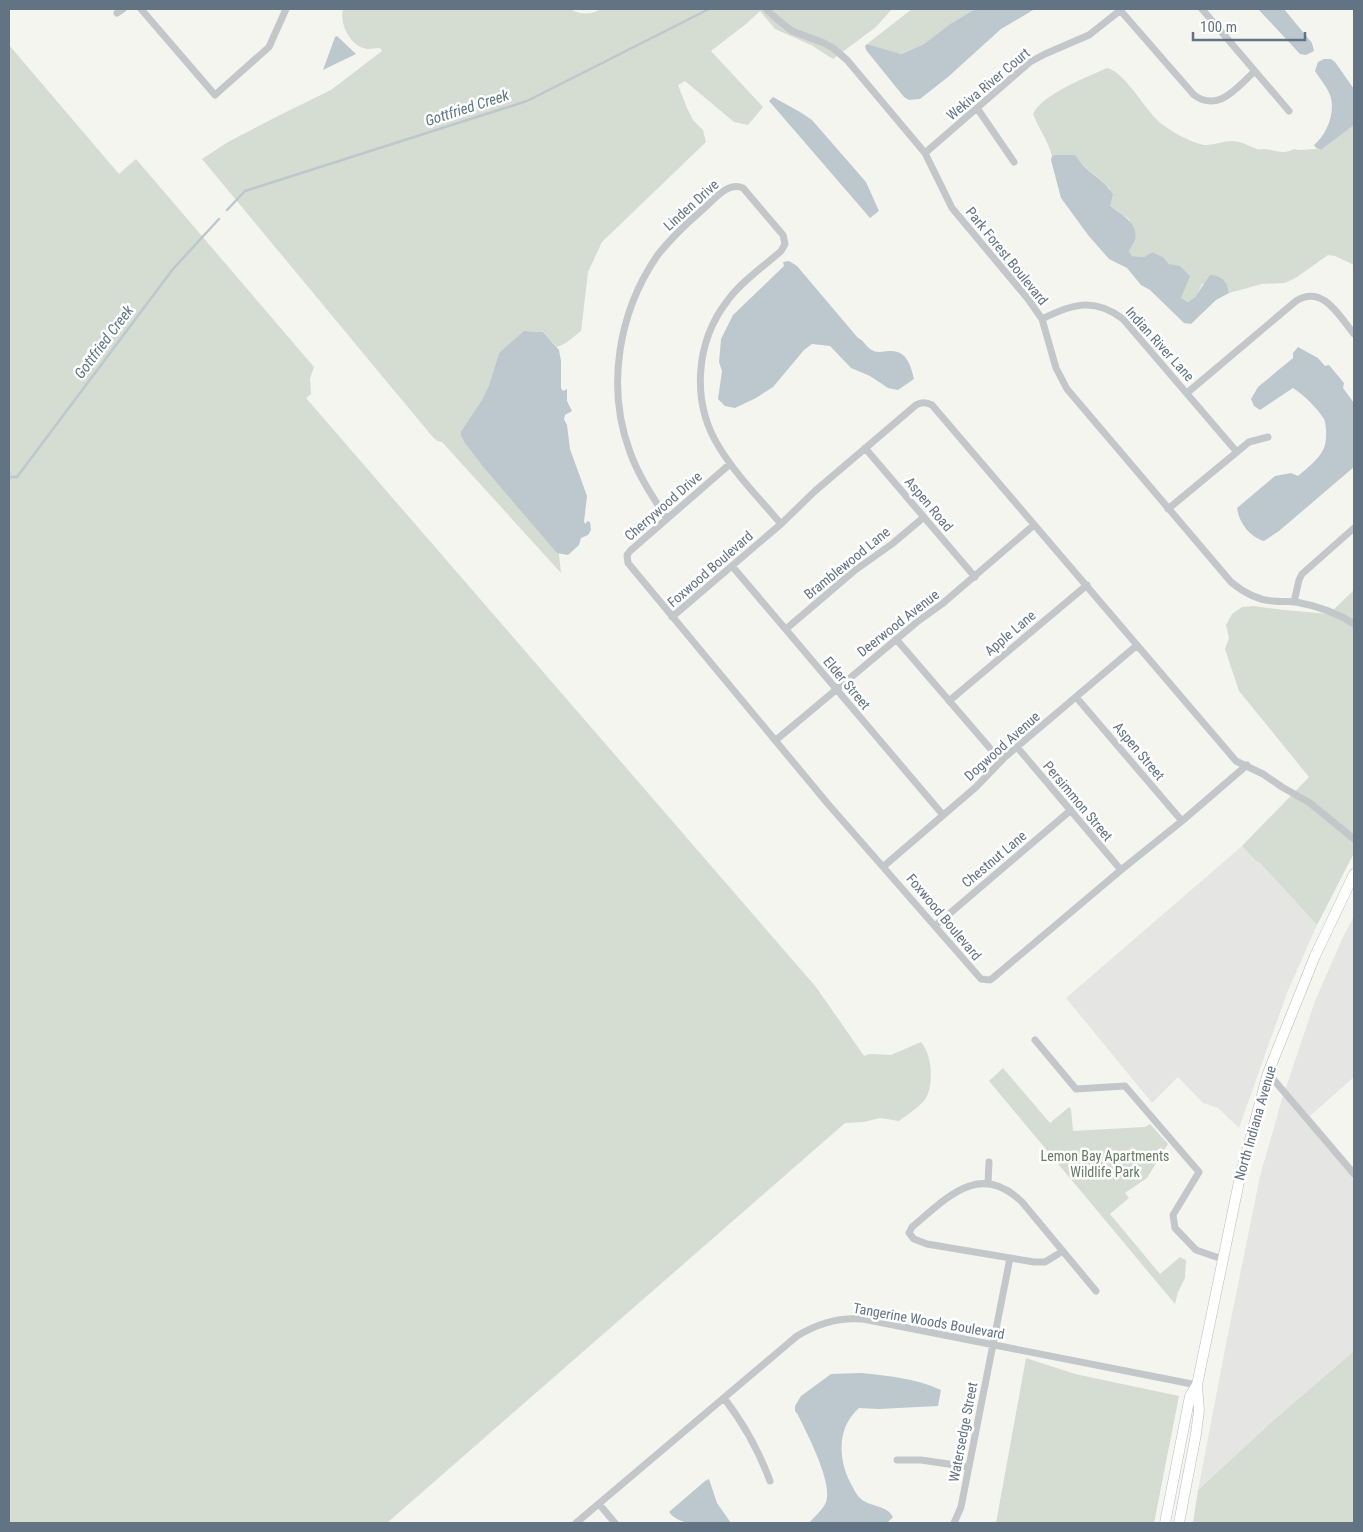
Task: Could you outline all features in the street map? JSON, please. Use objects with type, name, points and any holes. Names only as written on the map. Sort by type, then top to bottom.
[{"type":"main road","name":"North Indiana Avenue","points":[[1165,1523],[1190,1396],[1196,1384],[1240,1177],[1268,1073],[1315,956],[1354,874]]},
{"type":"main road","name":"North Indiana Avenue","points":[[1178,1523],[1196,1434],[1199,1410],[1196,1384]]},
{"type":"street","points":[[141,9],[215,95],[270,47],[286,9]]},
{"type":"street","points":[[1121,9],[1200,100],[1211,102],[1221,100],[1255,72]]},
{"type":"street","name":"Wekiva River Court","points":[[925,153],[1030,62],[1089,35],[1121,9]]},
{"type":"street","points":[[1202,9],[1289,111]]},
{"type":"street","name":"Park Forest Boulevard","points":[[769,12],[792,30],[824,43],[841,55],[925,153],[952,208],[1028,299],[1042,319],[1056,368],[1067,389],[1231,582],[1247,594],[1263,600],[1294,602],[1323,608],[1337,613],[1354,624]]},
{"type":"street","points":[[977,108],[1014,162]]},
{"type":"street","name":"Linden Drive","points":[[667,519],[638,471],[624,431],[618,385],[618,360],[622,337],[635,294],[658,255],[685,225],[728,188],[733,186],[743,188],[783,235],[785,244],[781,251],[741,285],[727,301],[712,324],[704,347],[700,378],[703,409],[714,438],[730,464],[781,524]]},
{"type":"street","points":[[1187,393],[1296,301],[1304,297],[1316,296],[1328,302],[1354,334]]},
{"type":"street","name":"Indian River Lane","points":[[1042,319],[1070,307],[1082,305],[1098,306],[1112,311],[1123,319],[1236,451]]},
{"type":"street","name":"Foxwood Boulevard","points":[[1247,765],[990,980],[985,980],[978,977],[884,866],[828,804],[672,617],[916,405],[924,402],[928,403],[932,405],[1086,585],[1223,748],[1236,761],[1247,765],[1263,774],[1310,803],[1354,839]]},
{"type":"street","points":[[1168,509],[1248,442],[1268,437]]},
{"type":"street","name":"Aspen Road","points":[[866,448],[975,577]]},
{"type":"street","name":"Cherrywood Drive","points":[[672,617],[629,566],[627,559],[630,551],[730,464]]},
{"type":"street","name":"Bramblewood Lane","points":[[786,629],[854,571],[892,544],[924,517]]},
{"type":"street","name":"Deerwood Avenue","points":[[776,740],[896,639],[975,577],[1034,525]]},
{"type":"street","points":[[1294,602],[1302,574],[1354,528]]},
{"type":"street","name":"Elder Street","points":[[732,566],[943,815]]},
{"type":"street","name":"Apple Lane","points":[[950,701],[1086,585]]},
{"type":"street","points":[[896,639],[1001,761]]},
{"type":"street","name":"Dogwood Avenue","points":[[884,866],[976,787],[1017,747],[1136,646]]},
{"type":"street","name":"Aspen Street","points":[[1076,697],[1182,821]]},
{"type":"street","name":"Persimmon Street","points":[[1017,747],[1121,870]]},
{"type":"street","name":"Chestnut Lane","points":[[935,926],[1070,810]]},
{"type":"street","points":[[1035,1040],[1076,1089],[1126,1086],[1199,1172],[1173,1215],[1175,1228],[1196,1250],[1222,1258]]},
{"type":"street","points":[[1268,1073],[1354,1174]]},
{"type":"street","points":[[988,1183],[989,1162]]},
{"type":"street","points":[[1063,1251],[1052,1259],[1039,1263],[927,1244],[914,1239],[909,1233],[912,1227],[955,1191],[974,1184],[988,1183],[1000,1186],[1015,1195],[1063,1251],[1096,1290]]},
{"type":"street","name":"Watersedge Street","points":[[954,1523],[961,1507],[1010,1258]]},
{"type":"street","name":"Tangerine Woods Boulevard","points":[[576,1523],[797,1336],[814,1327],[834,1320],[863,1319],[1196,1384]]},
{"type":"street","points":[[724,1398],[751,1436],[770,1481]]},
{"type":"street","points":[[897,1460],[921,1460],[969,1467]]},
{"type":"street","points":[[599,1504],[615,1523]]},
{"type":"shaded area","points":[[975,9],[1035,9],[1001,29],[948,77],[920,99],[909,100],[904,97],[866,50],[865,46],[867,44],[901,54],[924,44],[950,24]]},
{"type":"shaded area","points":[[1258,9],[1284,9],[1312,43],[1314,51],[1306,55],[1300,54]]},
{"type":"shaded area","points":[[337,36],[356,54],[323,70],[335,37]]},
{"type":"shaded area","points":[[1324,59],[1331,59],[1335,62],[1354,89],[1354,125],[1321,150],[1314,145],[1326,129],[1332,108],[1329,92],[1315,71],[1318,62]]},
{"type":"shaded area","points":[[773,97],[812,120],[866,182],[879,211],[870,218],[769,101]]},
{"type":"shaded area","points":[[1075,155],[1085,168],[1102,181],[1111,191],[1113,194],[1110,206],[1132,224],[1136,234],[1129,251],[1132,256],[1144,257],[1152,252],[1163,257],[1169,264],[1180,266],[1190,276],[1181,298],[1188,302],[1195,297],[1210,275],[1217,276],[1223,280],[1229,293],[1216,300],[1191,324],[1184,323],[1150,290],[1141,285],[1127,268],[1109,259],[1088,235],[1061,198],[1051,160],[1052,156]]},
{"type":"shaded area","points":[[789,261],[797,266],[858,338],[870,349],[877,352],[896,351],[904,356],[907,359],[914,379],[898,390],[888,388],[870,376],[851,368],[830,346],[812,344],[804,350],[773,387],[735,408],[725,406],[718,399],[722,371],[719,362],[721,339],[733,315],[784,266],[783,262]]},
{"type":"shaded area","points":[[524,331],[543,332],[559,350],[561,388],[563,391],[567,389],[567,401],[572,411],[565,415],[564,419],[567,425],[570,449],[587,496],[584,522],[586,524],[587,521],[590,522],[591,530],[588,535],[581,538],[579,545],[568,555],[557,553],[484,468],[464,442],[461,435],[461,431],[482,400],[489,385],[499,353]]},
{"type":"shaded area","points":[[1298,347],[1318,358],[1325,366],[1329,365],[1344,383],[1343,388],[1354,403],[1354,467],[1279,531],[1264,541],[1246,529],[1240,519],[1237,508],[1275,476],[1291,473],[1298,476],[1318,457],[1325,444],[1326,430],[1324,419],[1310,402],[1293,388],[1260,410],[1254,406],[1251,399],[1258,387],[1293,358],[1293,353]]},
{"type":"shaded area","points":[[1242,846],[1317,925],[1287,993],[1239,1128],[1218,1108],[1203,1103],[1178,1077],[1152,1103],[1066,998]]},
{"type":"shaded area","points":[[1354,916],[1354,1077],[1310,1116],[1354,1168],[1354,1351],[1275,1419],[1198,1490],[1260,1176],[1282,1099],[1315,1001]]},
{"type":"shaded area","points":[[861,1373],[912,1380],[941,1390],[938,1406],[879,1409],[859,1408],[852,1416],[843,1433],[843,1463],[850,1482],[861,1499],[890,1513],[893,1517],[887,1523],[809,1523],[825,1505],[826,1483],[818,1458],[795,1411],[795,1406],[801,1396],[831,1374]]},
{"type":"shaded area","points":[[709,1479],[717,1503],[731,1523],[689,1523],[681,1521],[669,1512],[705,1481]]},
{"type":"green space","points":[[343,9],[570,9],[586,14],[601,9],[892,9],[876,27],[833,59],[811,45],[775,29],[760,11],[711,51],[763,107],[748,125],[734,122],[685,81],[678,85],[693,120],[703,130],[706,142],[602,242],[588,272],[581,331],[566,343],[557,347],[543,332],[528,331],[499,353],[482,400],[461,431],[464,442],[484,468],[559,554],[561,573],[442,442],[437,441],[431,435],[202,159],[228,142],[331,90],[382,51],[380,48],[362,48],[352,40],[345,28],[342,15]]},
{"type":"green space","points":[[912,9],[975,9],[950,24],[924,44],[900,54],[867,44]]},
{"type":"green space","points":[[9,45],[119,174],[136,159],[314,367],[310,378],[311,394],[306,398],[816,987],[864,1056],[870,1054],[891,1055],[921,1042],[930,1061],[931,1077],[929,1092],[918,1107],[899,1121],[880,1118],[864,1122],[845,1123],[387,1523],[9,1523]]},
{"type":"green space","points":[[1107,68],[1114,71],[1129,85],[1163,125],[1185,138],[1203,145],[1235,141],[1258,149],[1280,152],[1294,149],[1321,150],[1354,125],[1354,265],[1335,256],[1328,255],[1297,277],[1285,283],[1262,284],[1229,293],[1228,287],[1202,284],[1197,294],[1188,302],[1180,298],[1184,288],[1177,267],[1169,264],[1163,257],[1152,252],[1144,257],[1132,256],[1128,251],[1135,240],[1129,219],[1110,206],[1110,189],[1075,156],[1052,156],[1033,114],[1045,100],[1055,93]]},
{"type":"green space","points":[[1354,590],[1354,853],[1317,925],[1242,846],[1309,777],[1239,691],[1225,649],[1229,638],[1226,625],[1232,614],[1242,607],[1253,606],[1329,614]]},
{"type":"green space","name":"Lemon Bay Apartments Wildlife Park","points":[[1003,1068],[1050,1123],[1069,1107],[1071,1109],[1073,1131],[1145,1127],[1150,1124],[1168,1144],[1147,1178],[1125,1193],[1129,1198],[1110,1214],[1160,1274],[1180,1257],[1186,1260],[1185,1278],[1178,1292],[1175,1304],[989,1081]]},
{"type":"green space","points":[[1354,1351],[1354,1523],[1193,1523],[1198,1490],[1275,1419]]},
{"type":"green space","points":[[1026,1358],[1075,1374],[1179,1396],[1154,1523],[996,1523]]},
{"type":"waterway","name":"Gottfried Creek","points":[[227,210],[245,191],[527,101],[709,9]]},
{"type":"waterway","name":"Gottfried Creek","points":[[9,477],[17,477],[173,269],[219,219]]}]
